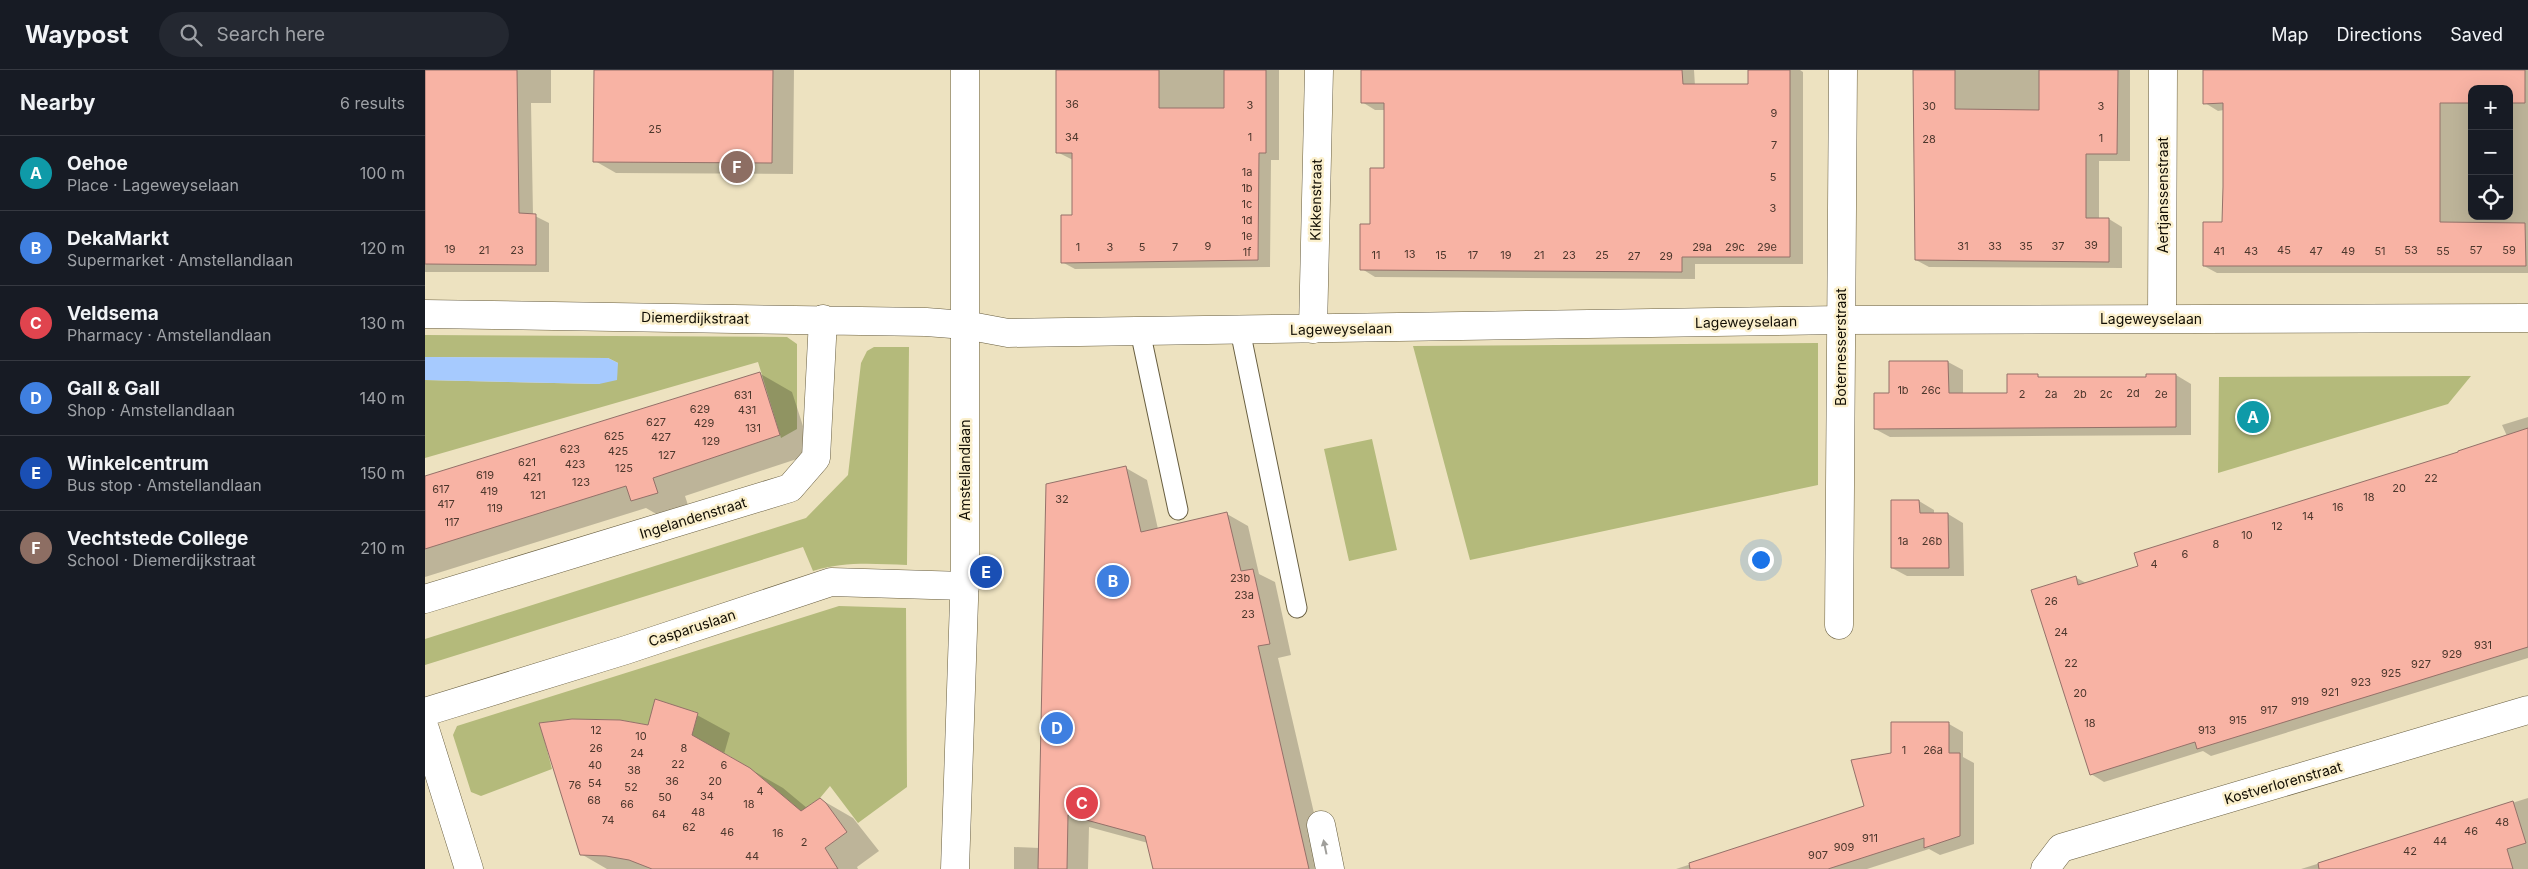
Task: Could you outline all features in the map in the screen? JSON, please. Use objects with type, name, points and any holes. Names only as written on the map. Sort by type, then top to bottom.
[{"type":"street","name":"Amstellandlaan","points":[[955,869],[965,586],[965,70]]},
{"type":"street","name":"Kikkenstraat","points":[[1313,329],[1319,70]]},
{"type":"street","name":"Boternesserstraat","points":[[1839,625],[1843,70]]},
{"type":"street","name":"Aertjanssenstraat","points":[[2162,320],[2163,70]]},
{"type":"street","name":"Diemerdijkstraat","points":[[425,314],[823,319],[965,325]]},
{"type":"street","name":"Lageweyselaan","points":[[965,325],[1007,333],[1841,320],[2528,318]]},
{"type":"street","name":"Ingelandenstraat","points":[[425,599],[790,488],[816,458],[823,319]]},
{"type":"street","name":"Casparuslaan","points":[[425,712],[626,650],[831,582],[965,586]]},
{"type":"street","name":"Kostverlorenstraat","points":[[2045,868],[2061,848],[2528,710]]},
{"type":"street","points":[[425,729],[469,869]]},
{"type":"street","points":[[1321,825],[1330,869]]},
{"type":"lane","points":[[1240,330],[1297,608]]},
{"type":"lane","points":[[1140,331],[1178,510]]},
{"type":"green space","points":[[425,335],[787,337],[797,344],[797,429],[781,438],[758,362],[425,458],[425,380],[599,384],[618,363],[608,358],[425,357]]},
{"type":"green space","points":[[1818,343],[1818,485],[1470,560],[1413,346]]},
{"type":"green space","points":[[874,347],[909,347],[907,565],[848,564],[813,571],[803,547],[425,665],[425,639],[806,518],[848,475],[861,363],[867,351]]},
{"type":"green space","points":[[2471,376],[2448,404],[2218,473],[2219,377]]},
{"type":"green space","points":[[1372,439],[1397,550],[1349,561],[1324,449]]},
{"type":"green space","points":[[839,606],[906,608],[907,787],[858,823],[830,786],[820,798],[799,813],[775,789],[749,769],[736,760],[691,738],[698,713],[689,710],[648,725],[620,720],[572,719],[540,723],[552,769],[481,796],[471,792],[453,735],[457,726]]},
{"type":"water","points":[[425,357],[608,358],[618,363],[617,380],[599,384],[425,380]]},
{"type":"building","points":[[425,70],[517,70],[519,213],[536,214],[536,265],[425,264]]},
{"type":"building","points":[[594,70],[773,70],[772,163],[593,162]]},
{"type":"building","points":[[1056,70],[1159,70],[1159,108],[1224,108],[1224,70],[1266,70],[1266,153],[1259,153],[1258,260],[1061,263],[1061,215],[1072,215],[1072,153],[1056,153]]},
{"type":"building","points":[[1361,70],[1682,70],[1683,84],[1748,84],[1748,70],[1790,70],[1790,257],[1682,257],[1682,272],[1360,270],[1360,224],[1370,224],[1370,168],[1384,168],[1384,103],[1361,103]]},
{"type":"building","points":[[1913,70],[1955,70],[1955,109],[2039,110],[2039,70],[2118,70],[2117,154],[2086,154],[2086,218],[2109,218],[2109,262],[1915,260]]},
{"type":"building","points":[[2203,70],[2525,70],[2525,103],[2513,103],[2513,85],[2468,85],[2468,103],[2440,103],[2440,222],[2525,223],[2526,266],[2203,266],[2203,222],[2222,222],[2223,103],[2203,104]]},
{"type":"building","points":[[1889,361],[1948,361],[1949,393],[2007,393],[2007,374],[2038,374],[2038,377],[2146,377],[2146,374],[2176,374],[2176,427],[1874,429],[1874,393],[1889,393]]},
{"type":"building","points":[[760,372],[780,435],[653,478],[658,493],[631,501],[626,486],[425,549],[425,476]]},
{"type":"building","points":[[2528,428],[2528,647],[2197,749],[2195,742],[2090,775],[2031,590],[2076,576],[2078,585],[2138,566],[2134,553],[2458,452]]},
{"type":"building","points":[[1126,466],[1141,532],[1227,512],[1241,571],[1253,569],[1270,644],[1258,646],[1309,869],[1153,869],[1145,836],[1068,815],[1067,869],[1038,869],[1046,484]]},
{"type":"building","points":[[1891,500],[1919,500],[1920,513],[1948,513],[1949,568],[1891,568]]},
{"type":"building","points":[[655,699],[698,713],[692,735],[750,768],[801,811],[820,798],[826,803],[847,832],[825,848],[838,869],[652,869],[629,860],[606,856],[580,855],[539,723],[572,719],[620,720],[648,725]]},
{"type":"building","points":[[1891,722],[1949,722],[1949,753],[1960,753],[1960,836],[1924,848],[1924,838],[1828,869],[1690,869],[1689,863],[1864,806],[1851,760],[1891,753]]},
{"type":"building","points":[[2513,801],[2526,843],[2507,849],[2513,869],[2319,869],[2318,863]]},
{"type":"place","name":"Vechtstede College","points":[[737,167]]},
{"type":"place","name":"Oehoe","points":[[2253,417]]},
{"type":"place","name":"Winkelcentrum","points":[[986,572]]},
{"type":"place","name":"DekaMarkt","points":[[1113,581]]},
{"type":"place","name":"Gall & Gall","points":[[1057,728]]},
{"type":"place","name":"Veldsema","points":[[1082,803]]}]
